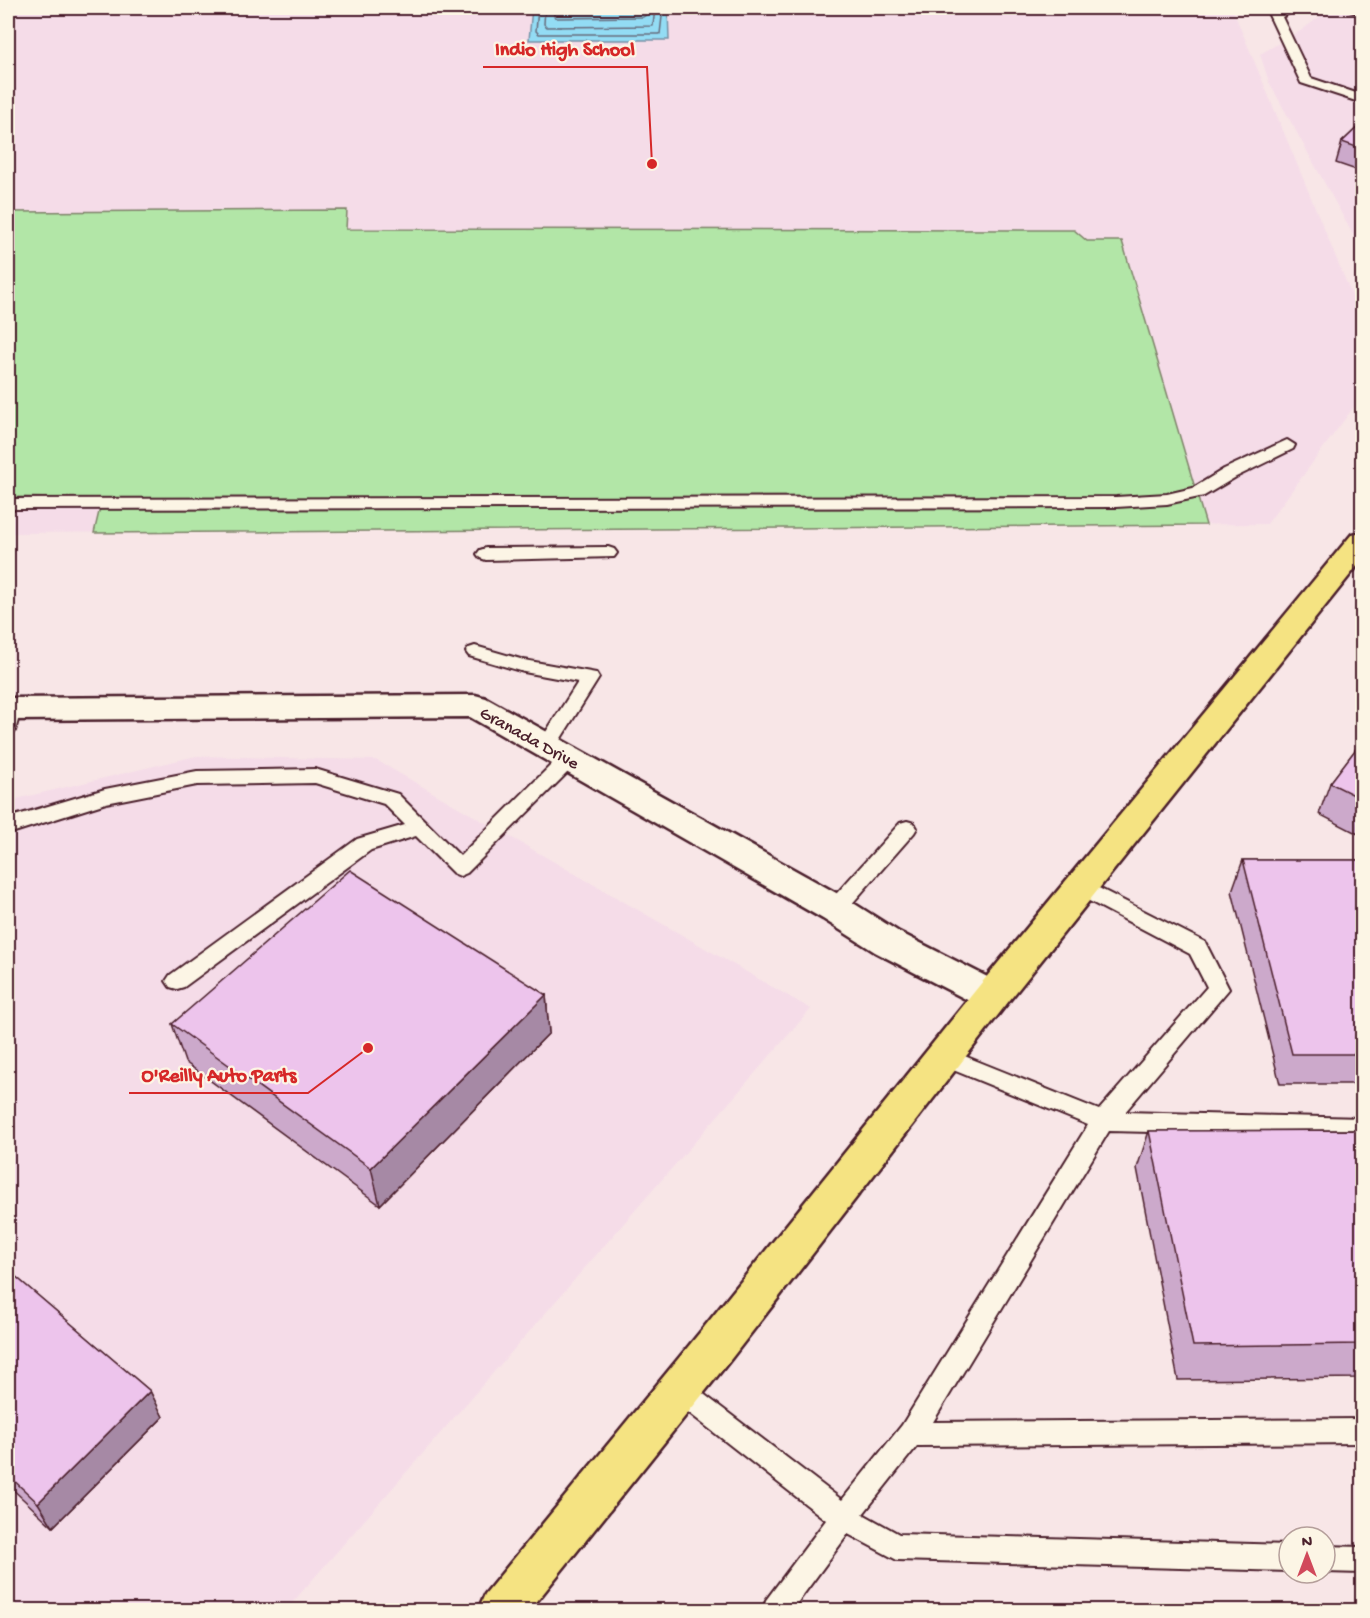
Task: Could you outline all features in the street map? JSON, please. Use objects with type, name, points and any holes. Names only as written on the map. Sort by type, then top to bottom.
[{"type":"main road","points":[[501,1611],[680,1390],[992,996],[1362,541]]},
{"type":"street","name":"Granada Drive","points":[[9,715],[476,706],[835,909],[887,942],[992,996]]},
{"type":"lane","points":[[1293,8],[1274,11],[1306,80],[1362,99]]},
{"type":"lane","points":[[1354,8],[1362,10]]},
{"type":"lane","points":[[8,504],[1116,502],[1167,499],[1198,492],[1230,473],[1287,446]]},
{"type":"lane","points":[[486,554],[608,553]]},
{"type":"lane","points":[[8,825],[8,827],[105,796],[197,778],[315,776],[391,799],[460,868],[557,752],[590,678],[524,666],[475,652]]},
{"type":"lane","points":[[177,981],[364,844],[420,828]]},
{"type":"lane","points":[[835,909],[908,828]]},
{"type":"lane","points":[[776,1611],[843,1518],[910,1434],[1103,1121],[1218,989],[1198,948],[1081,887]]},
{"type":"lane","points":[[944,1057],[1103,1121],[1362,1128]]},
{"type":"lane","points":[[680,1390],[843,1518],[897,1547],[1277,1558]]},
{"type":"lane","points":[[910,1434],[1362,1431]]},
{"type":"lane","points":[[1337,1559],[1362,1560]]},
{"type":"shaded area","points":[[8,8],[1232,8],[1362,320],[1362,396],[1267,524],[8,533]]},
{"type":"shaded area","points":[[1331,8],[1362,8],[1362,251],[1269,82],[1260,54],[1302,30]]},
{"type":"shaded area","points":[[196,756],[376,760],[811,1009],[286,1610],[8,1610],[8,801]]},
{"type":"green space","points":[[347,210],[346,229],[1074,230],[1087,241],[1122,241],[1206,525],[94,533],[102,499],[8,497],[8,212]]},
{"type":"water","points":[[532,8],[668,8],[669,40],[529,40]]},
{"type":"building","points":[[1362,123],[1362,149],[1342,142]]},
{"type":"building","points":[[1362,741],[1362,799],[1330,783]]},
{"type":"building","points":[[1243,860],[1362,860],[1362,1054],[1292,1054]]},
{"type":"building","points":[[350,870],[546,995],[371,1168],[172,1024]]},
{"type":"building","points":[[1362,1130],[1362,1344],[1193,1346],[1149,1131]]},
{"type":"building","points":[[8,1270],[150,1391],[38,1503],[8,1475]]},
{"type":"place","name":"Indio High School","points":[[652,164]]},
{"type":"place","name":"O'Reilly Auto Parts","points":[[368,1048]]}]
